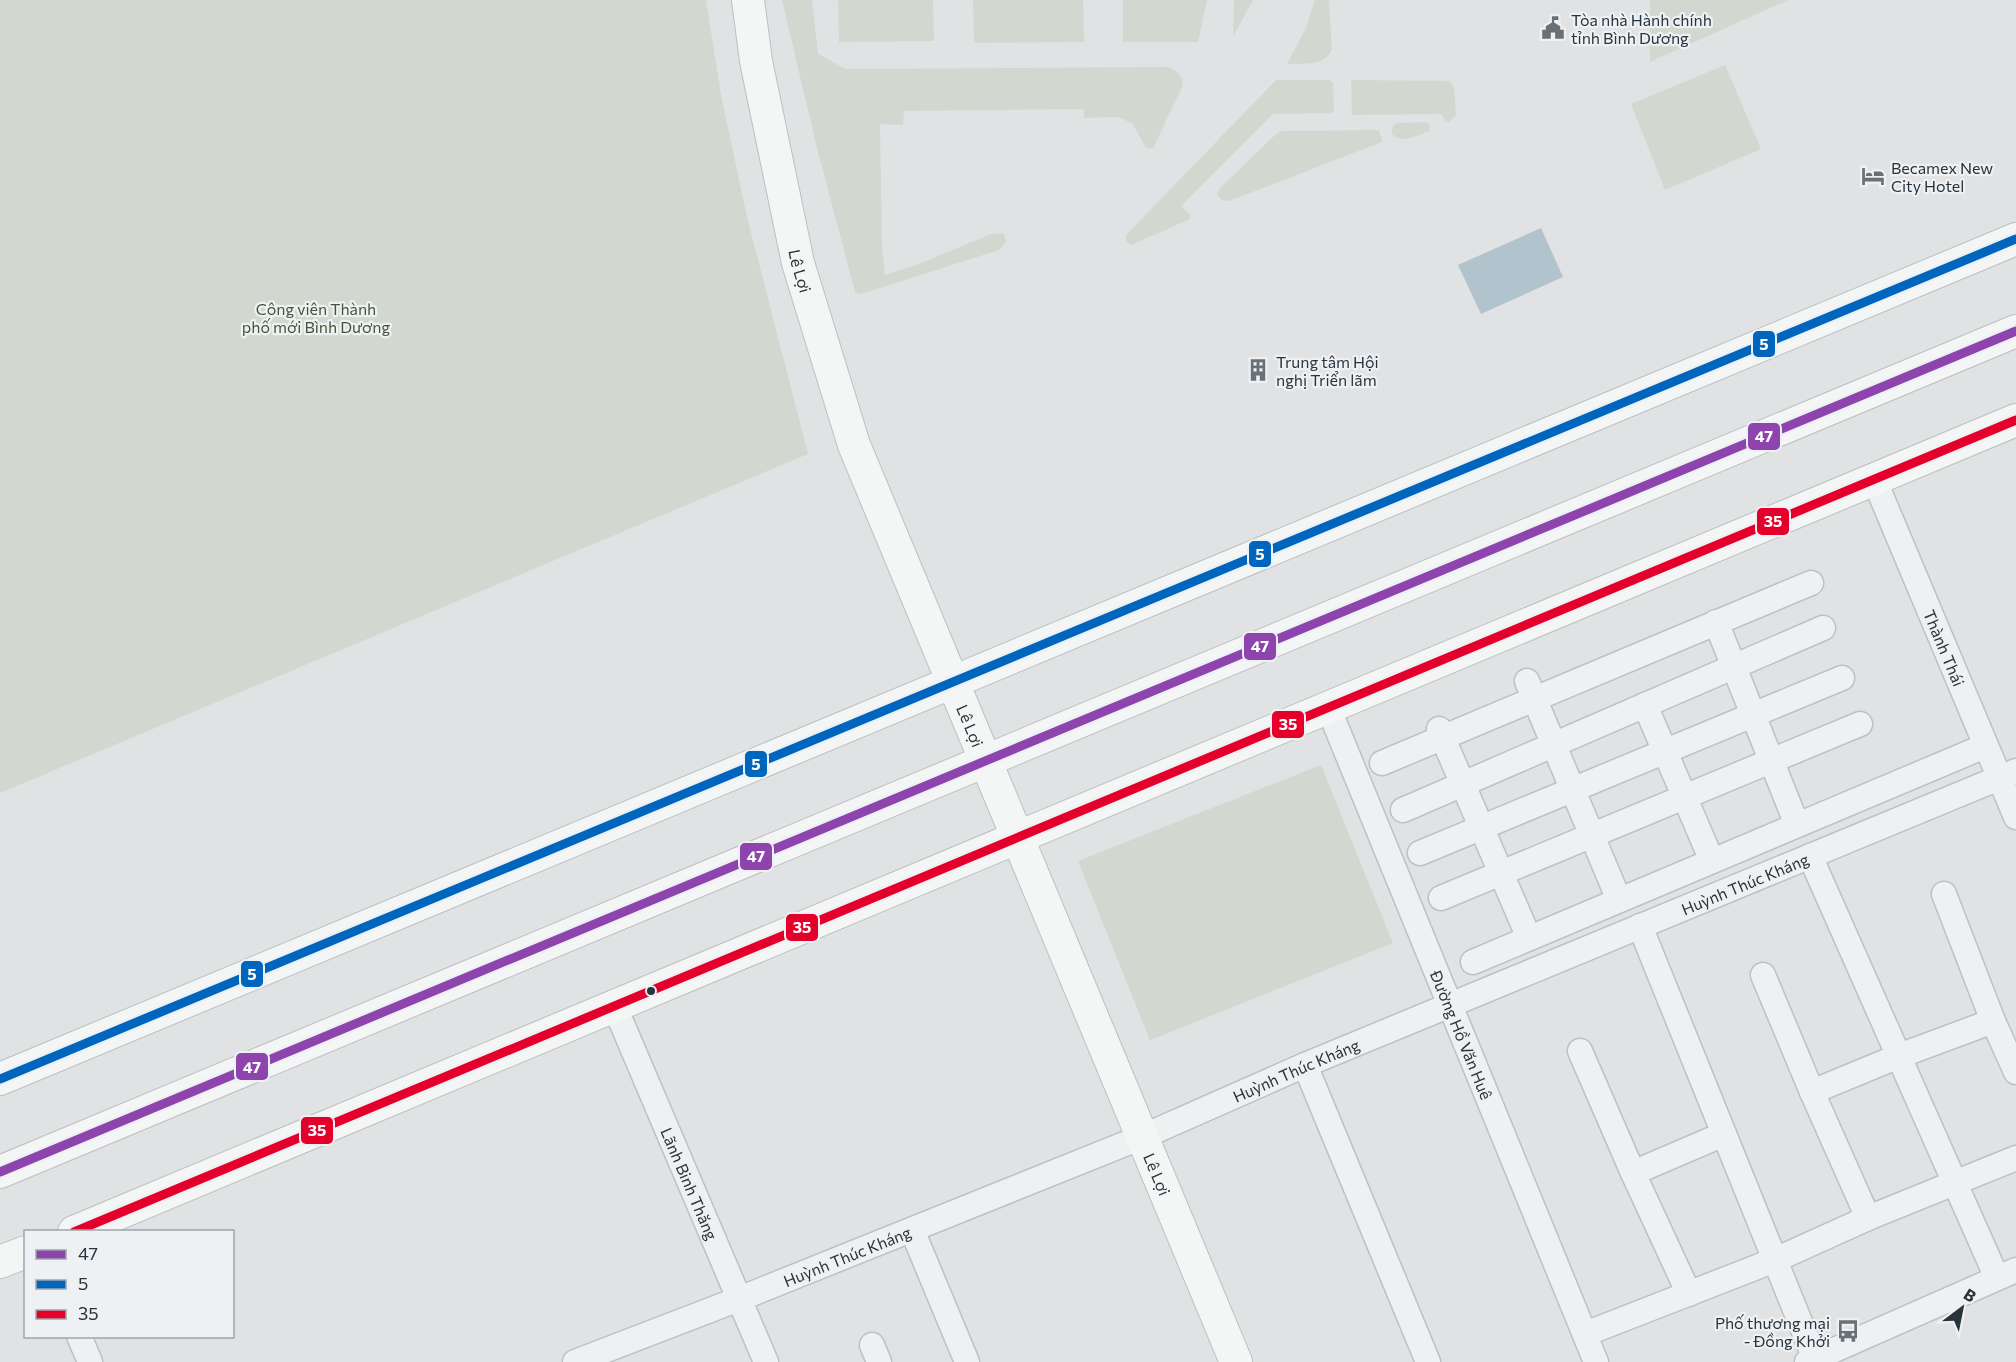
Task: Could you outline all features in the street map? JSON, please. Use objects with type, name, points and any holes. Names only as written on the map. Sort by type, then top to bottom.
[{"type":"main road","name":"Lê Lợi","points":[[748,0],[756,61],[798,263],[854,445],[1236,1362]]},
{"type":"main road","points":[[0,1079],[2016,239]]},
{"type":"main road","points":[[0,1172],[2016,330]]},
{"type":"main road","points":[[79,1230],[2016,420]]},
{"type":"main road","points":[[0,1262],[24,1253]]},
{"type":"street","name":"Thành Thái","points":[[1874,479],[1985,746],[2007,774],[2016,817]]},
{"type":"street","points":[[1382,763],[1531,690],[1716,622],[1811,582]]},
{"type":"street","points":[[1716,622],[1797,825]]},
{"type":"street","points":[[1403,810],[1823,628]]},
{"type":"street","points":[[1420,853],[1842,678]]},
{"type":"street","points":[[1531,690],[1619,900]]},
{"type":"street","points":[[1646,705],[1712,861]]},
{"type":"street","name":"Đường Hồ Văn Huê","points":[[1329,707],[1596,1362]]},
{"type":"street","points":[[1441,898],[1860,723]]},
{"type":"street","points":[[1441,733],[1529,938]]},
{"type":"street","points":[[1473,962],[1985,746]]},
{"type":"street","name":"Huỳnh Thúc Kháng","points":[[575,1362],[739,1299],[1142,1137],[1305,1065],[2007,774]]},
{"type":"street","points":[[1640,926],[1775,1260],[1811,1360],[2007,1274],[1955,1183],[1810,856]]},
{"type":"street","points":[[1944,894],[1992,1021],[2016,1072]]},
{"type":"street","points":[[1763,975],[1868,1218]]},
{"type":"street","name":"Lãnh Binh Thăng","points":[[614,1005],[766,1362]]},
{"type":"street","points":[[1812,1092],[1992,1021]]},
{"type":"street","points":[[1580,1051],[1689,1294]]},
{"type":"street","points":[[1305,1065],[1428,1362]]},
{"type":"street","points":[[1633,1173],[1724,1134]]},
{"type":"street","points":[[1585,1334],[1775,1260],[1868,1218],[2016,1158]]},
{"type":"street","points":[[912,1230],[967,1362]]},
{"type":"street","points":[[80,1338],[90,1362]]},
{"type":"green space","name":"Công viên Thành phố mới Bình Dương","points":[[0,0],[706,0],[721,95],[747,217],[808,454],[0,793]]},
{"type":"green space","points":[[782,0],[812,0],[818,54],[846,69],[1167,67],[1178,73],[1183,85],[1153,148],[1146,148],[1133,124],[1119,117],[1084,118],[1084,109],[904,111],[903,125],[880,124],[882,247],[885,275],[919,264],[991,234],[1004,233],[1006,242],[999,250],[861,294],[855,292],[817,148]]},
{"type":"green space","points":[[838,0],[933,0],[934,41],[839,42]]},
{"type":"green space","points":[[973,0],[1083,0],[1084,42],[974,43]]},
{"type":"green space","points":[[1123,0],[1207,0],[1198,42],[1123,42]]},
{"type":"green space","points":[[1234,0],[1253,0],[1233,37]]},
{"type":"green space","points":[[1315,0],[1329,0],[1332,49],[1329,55],[1319,61],[1307,64],[1287,64],[1306,28]]},
{"type":"green space","points":[[1650,0],[1788,0],[1650,62]]},
{"type":"green space","points":[[1725,65],[1761,149],[1665,190],[1631,104]]},
{"type":"green space","points":[[1276,80],[1329,80],[1333,83],[1334,111],[1330,113],[1273,114],[1181,206],[1190,215],[1190,219],[1131,245],[1126,242],[1126,235]]},
{"type":"green space","points":[[1354,80],[1450,81],[1454,88],[1456,115],[1449,122],[1444,120],[1442,114],[1352,115],[1351,82]]},
{"type":"green space","points":[[1427,122],[1430,126],[1429,131],[1415,137],[1400,139],[1392,134],[1392,128],[1396,123]]},
{"type":"green space","points":[[1378,130],[1382,142],[1229,201],[1223,201],[1217,195],[1219,189],[1282,131]]},
{"type":"green space","points":[[1321,765],[1393,943],[1150,1040],[1078,861]]},
{"type":"water","points":[[1541,228],[1563,277],[1481,314],[1458,265]]},
{"type":"transit line","name":"5","points":[[0,1079],[2016,239]]},
{"type":"transit line","name":"47","points":[[0,1172],[2016,331]]},
{"type":"transit line","name":"35","points":[[79,1230],[2016,420]]},
{"type":"place","name":"Tòa nhà Hành chính tỉnh Bình Dương","points":[[1553,28]]},
{"type":"place","name":"Becamex New City Hotel","points":[[1873,176]]},
{"type":"place","name":"Trung tâm Hội nghị Triển lãm","points":[[1258,370]]},
{"type":"place","name":"Phố thương mại - Đồng Khởi","points":[[1848,1331]]}]
